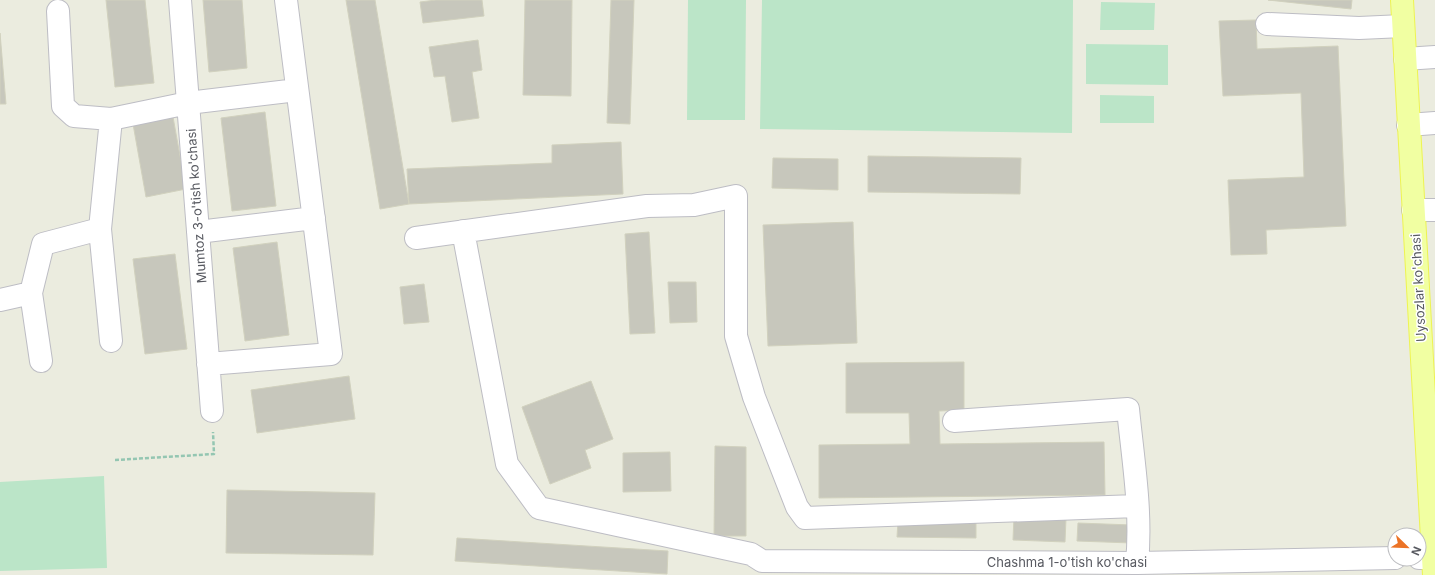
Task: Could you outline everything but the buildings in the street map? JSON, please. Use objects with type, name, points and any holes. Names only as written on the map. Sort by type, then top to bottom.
[{"type":"main road","name":"Uysozlar ko'chasi","points":[[1402,0],[1429,564]]},
{"type":"street","name":"Mumtoz 3-o'tish ko'chasi","points":[[180,0],[212,411]]},
{"type":"street","points":[[208,364],[331,354],[286,0]]},
{"type":"street","points":[[58,11],[63,106],[74,116],[110,119],[188,103],[297,90]]},
{"type":"street","points":[[1267,24],[1359,28],[1403,26]]},
{"type":"street","points":[[1405,59],[1435,57]]},
{"type":"street","points":[[110,119],[100,230],[111,341]]},
{"type":"street","points":[[1408,125],[1435,123]]},
{"type":"street","points":[[416,238],[648,206],[694,205],[736,196],[736,336],[754,397],[797,508],[805,518],[1137,506]]},
{"type":"street","points":[[1413,210],[1435,210]]},
{"type":"street","points":[[198,232],[314,218]]},
{"type":"street","points":[[41,361],[31,293],[43,244],[100,230]]},
{"type":"street","name":"Chashma 1-o'tish ko'chasi","points":[[463,231],[507,464],[539,508],[751,554],[762,561],[1137,563],[1387,558]]},
{"type":"street","points":[[0,300],[31,293]]},
{"type":"street","points":[[954,421],[1128,409],[1137,506],[1139,544],[1137,563]]},
{"type":"path","points":[[114,460],[214,454],[212,411]]},
{"type":"green space","points":[[688,0],[746,0],[745,120],[687,120]]},
{"type":"green space","points":[[762,0],[1073,0],[1072,133],[760,129]]},
{"type":"green space","points":[[1101,2],[1155,3],[1154,30],[1100,30]]},
{"type":"green space","points":[[1086,44],[1168,45],[1168,85],[1086,84]]},
{"type":"green space","points":[[1100,95],[1154,96],[1154,123],[1100,123]]},
{"type":"green space","points":[[104,476],[107,568],[0,571],[0,482]]}]
